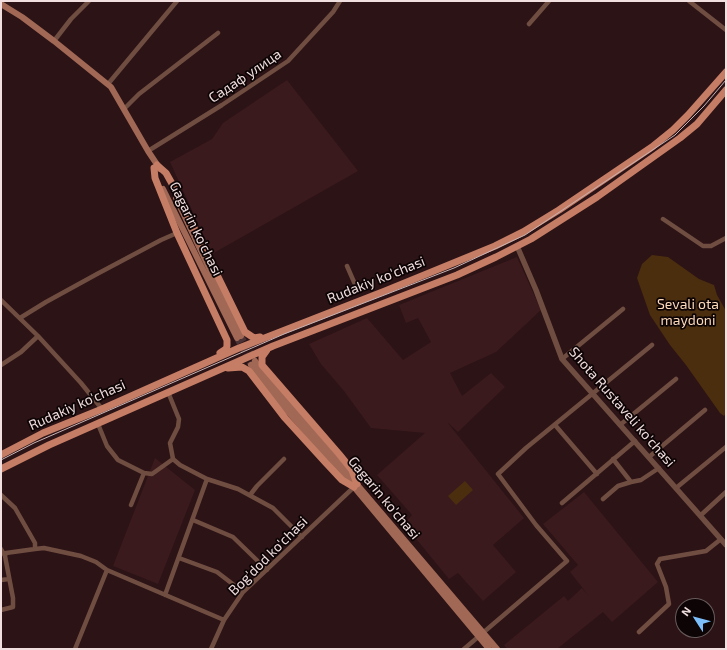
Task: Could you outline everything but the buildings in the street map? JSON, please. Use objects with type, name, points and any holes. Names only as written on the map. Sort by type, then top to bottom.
[{"type":"main road","name":"Gagarin ko'chasi","points":[[3,3],[54,41],[111,87],[156,166],[167,180],[239,337]]},
{"type":"main road","name":"Rudakiy ko'chasi","points":[[1,455],[43,433],[102,409],[205,362],[495,246],[560,210],[673,130],[726,72]]},
{"type":"main road","name":"Rudakiy ko'chasi","points":[[1,469],[49,445],[273,346],[457,275],[496,257],[517,246],[597,197],[632,173],[697,124],[726,90]]},
{"type":"main road","points":[[627,164],[632,173]]},
{"type":"main road","points":[[156,166],[155,178],[177,233],[228,343],[226,349],[205,362]]},
{"type":"main road","points":[[156,166],[166,173],[175,189],[245,332],[254,338],[270,336]]},
{"type":"main road","points":[[339,309],[343,320]]},
{"type":"main road","points":[[273,346],[262,355],[262,365],[352,470],[355,485]]},
{"type":"main road","name":"Gagarin ko'chasi","points":[[253,363],[270,391],[355,485],[481,634],[497,649]]},
{"type":"main road","points":[[220,369],[239,367],[247,369],[285,418],[325,462],[342,480],[355,485]]},
{"type":"main road","points":[[185,372],[189,382]]},
{"type":"main road","name":"Gagarin ko'chasi","points":[[481,634],[489,649]]},
{"type":"street","points":[[54,41],[71,19],[89,1]]},
{"type":"street","points":[[108,84],[177,1]]},
{"type":"street","name":"Садаф улица","points":[[148,151],[222,105],[288,61],[333,12],[340,1]]},
{"type":"street","points":[[528,24],[549,1]]},
{"type":"street","points":[[689,1],[726,30]]},
{"type":"street","points":[[124,109],[139,94],[218,33]]},
{"type":"street","points":[[663,219],[703,246],[711,246],[726,238]]},
{"type":"street","points":[[20,318],[97,274],[177,233]]},
{"type":"street","name":"Shota Rustaveli ko'chasi","points":[[517,246],[536,290],[562,359],[591,394],[620,424],[726,545]]},
{"type":"street","points":[[347,266],[354,282]]},
{"type":"street","points":[[1,300],[38,336],[81,383],[102,409]]},
{"type":"street","points":[[562,359],[623,309]]},
{"type":"street","points":[[1,365],[21,352],[38,336]]},
{"type":"street","points":[[464,649],[567,561],[536,525],[498,474],[591,394],[652,345]]},
{"type":"street","points":[[620,424],[676,379]]},
{"type":"street","points":[[168,392],[179,419],[178,426],[170,443],[172,459],[180,465],[208,478],[238,489],[273,508],[302,537]]},
{"type":"street","points":[[649,457],[705,410]]},
{"type":"street","points":[[98,424],[108,446],[118,460],[144,473],[152,474],[172,459]]},
{"type":"street","points":[[555,425],[597,474]]},
{"type":"street","points":[[562,503],[635,441]]},
{"type":"street","points":[[676,488],[726,447]]},
{"type":"street","points":[[250,495],[284,459]]},
{"type":"street","points":[[613,459],[631,482]]},
{"type":"street","points":[[603,499],[614,488],[641,480],[659,468]]},
{"type":"street","points":[[131,505],[144,473]]},
{"type":"street","points":[[166,595],[208,478]]},
{"type":"street","name":"Bog'dod ko'chasi","points":[[211,649],[224,620],[243,592],[355,485]]},
{"type":"street","points":[[701,515],[726,492]]},
{"type":"street","points":[[1,495],[15,508],[34,543],[35,549]]},
{"type":"street","points":[[193,520],[233,536],[267,570]]},
{"type":"street","points":[[639,632],[669,604],[666,587],[657,564],[660,559],[706,551],[721,539]]},
{"type":"street","points":[[5,556],[6,553],[44,548],[81,556],[96,562],[107,570],[224,620]]},
{"type":"street","points":[[1,549],[5,556],[13,598],[13,607],[1,610]]},
{"type":"street","points":[[179,558],[217,572],[243,592]]},
{"type":"street","points":[[75,649],[107,570]]},
{"type":"street","points":[[1,580],[9,579]]},
{"type":"shaded area","points":[[287,80],[358,171],[212,254],[170,162],[212,139],[223,123]]},
{"type":"shaded area","points":[[517,257],[541,310],[496,352],[450,373],[462,396],[491,373],[505,387],[458,432],[447,422],[524,518],[493,545],[516,572],[483,601],[458,573],[449,579],[404,524],[412,515],[377,475],[425,433],[371,428],[344,391],[321,364],[309,344],[367,318],[403,360],[431,342],[418,318],[406,323],[399,305]]},
{"type":"shaded area","points":[[155,458],[195,490],[158,584],[113,566]]},
{"type":"shaded area","points":[[584,492],[658,582],[612,622],[603,612],[557,649],[507,649],[504,645],[564,596],[568,601],[582,588],[589,596],[570,572],[578,565],[543,524]]},
{"type":"green space","name":"Sevali ota maydoni","points":[[652,255],[668,257],[699,279],[714,285],[717,295],[726,311],[726,413],[724,416],[720,413],[670,345],[650,315],[637,278],[642,264]]},
{"type":"green space","points":[[465,481],[473,490],[456,505],[448,496]]},
{"type":"tunnel","points":[[354,282],[358,290]]},
{"type":"tunnel","points":[[241,336],[254,359]]},
{"type":"tunnel","points":[[237,338],[251,365]]},
{"type":"tram line","points":[[1,460],[34,443],[284,334],[454,268],[525,235],[675,135],[704,106],[726,80]]}]
